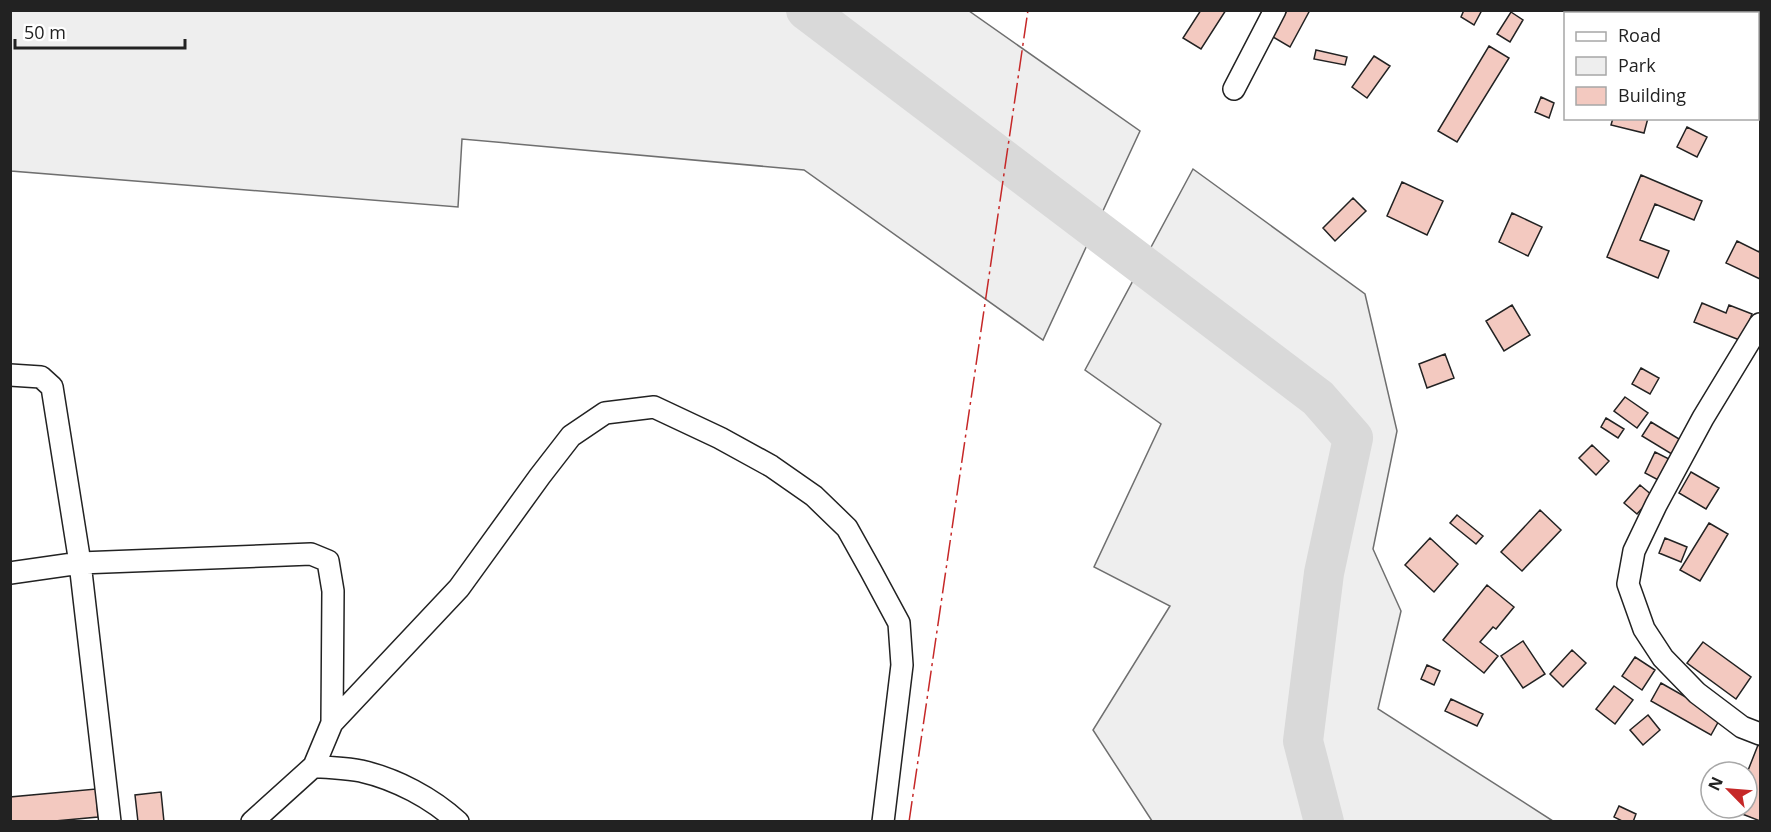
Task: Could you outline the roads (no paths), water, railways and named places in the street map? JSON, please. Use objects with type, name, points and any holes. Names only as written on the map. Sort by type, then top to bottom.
[{"type":"street","points":[[1234,89],[1275,10]]},
{"type":"street","points":[[1761,324],[1703,418],[1656,505],[1634,550],[1629,584],[1644,629],[1663,658],[1697,693],[1742,727],[1761,734]]},
{"type":"street","points":[[10,375],[41,377],[52,387],[80,563],[110,822]]},
{"type":"street","points":[[252,822],[314,766],[332,723],[459,588],[571,436],[605,413],[654,407],[720,438],[771,466],[814,496],[847,528],[871,571],[899,623],[902,665],[883,822]]},
{"type":"street","points":[[10,573],[80,563],[310,554],[328,561],[333,591],[332,723]]},
{"type":"street","points":[[314,766],[361,771],[406,787],[458,822]]},
{"type":"waterway","points":[[806,10],[1318,398],[1353,438],[1324,573],[1303,741],[1324,822]]}]
